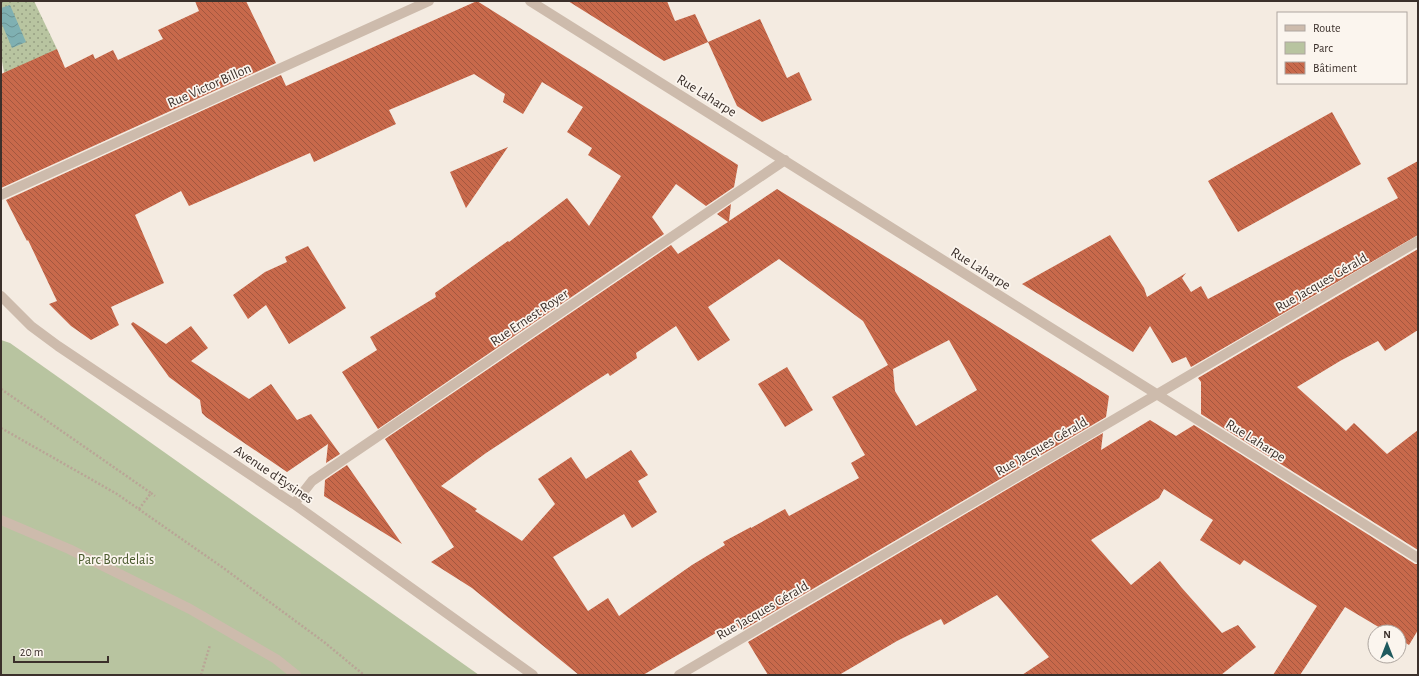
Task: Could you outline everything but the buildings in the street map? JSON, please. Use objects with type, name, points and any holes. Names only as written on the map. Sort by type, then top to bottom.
[{"type":"street","name":"Rue Victor Billon","points":[[1,195],[429,1]]},
{"type":"street","name":"Rue Laharpe","points":[[530,1],[1418,558]]},
{"type":"street","name":"Rue Ernest Royer","points":[[294,504],[312,481],[784,160]]},
{"type":"street","name":"Rue Jacques Gérald","points":[[679,675],[1418,241]]},
{"type":"street","name":"Avenue d'Eysines","points":[[3,302],[31,326],[58,346],[294,504],[533,675]]},
{"type":"street","points":[[1,520],[69,549],[190,609],[276,659],[296,675]]},
{"type":"path","points":[[1,389],[155,496]]},
{"type":"path","points":[[1,428],[117,494],[222,567],[324,642],[364,675]]},
{"type":"path","points":[[139,509],[151,493]]},
{"type":"path","points":[[201,675],[216,625]]},
{"type":"green space","points":[[1,1],[34,1],[57,49],[21,112],[4,72],[1,56]]},
{"type":"green space","name":"Parc Bordelais","points":[[1,340],[10,343],[479,675],[1,675]]},
{"type":"water","points":[[10,5],[26,42],[12,48],[1,22],[1,8]]}]
